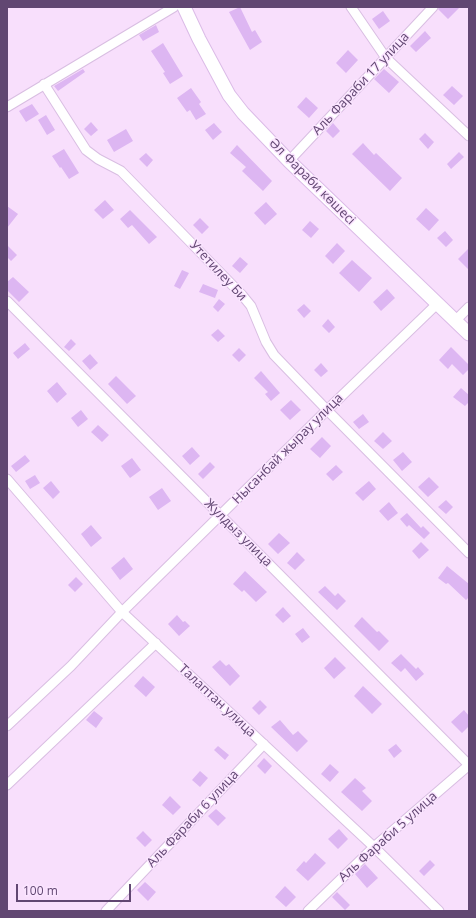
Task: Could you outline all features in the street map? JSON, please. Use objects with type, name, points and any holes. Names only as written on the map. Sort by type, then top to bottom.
[{"type":"street","points":[[7,107],[174,7]]},
{"type":"street","name":"Әл Фараби көшесі","points":[[184,7],[229,96],[243,113],[289,161],[469,334]]},
{"type":"street","points":[[351,7],[386,58],[469,136]]},
{"type":"street","name":"Аль Фараби 17 улица","points":[[289,161],[433,7]]},
{"type":"street","name":"Утетилеу Би","points":[[44,84],[86,150],[98,159],[121,171],[242,295],[251,306],[266,342],[274,355],[469,553]]},
{"type":"street","name":"Жулдыз улица","points":[[7,301],[469,765]]},
{"type":"street","name":"Нысанбай жырау улица","points":[[7,726],[71,666],[122,612],[437,304]]},
{"type":"street","points":[[455,321],[469,307]]},
{"type":"street","name":"Талаптан улица","points":[[7,479],[122,612],[374,847],[439,911]]},
{"type":"street","points":[[7,785],[156,643]]},
{"type":"street","name":"Аль Фараби 6 улица","points":[[106,911],[264,744]]},
{"type":"street","name":"Аль Фараби 5 улица","points":[[308,911],[374,847],[469,765]]},
{"type":"building","points":[[240,7],[252,32],[255,30],[262,42],[250,50],[229,12]]},
{"type":"building","points":[[439,7],[460,7],[448,19],[438,9]]},
{"type":"building","points":[[383,11],[390,21],[379,29],[372,19]]},
{"type":"building","points":[[156,25],[159,32],[143,41],[139,35]]},
{"type":"building","points":[[425,31],[431,38],[416,52],[410,46]]},
{"type":"building","points":[[163,43],[183,76],[170,84],[163,73],[165,72],[151,51]]},
{"type":"building","points":[[348,50],[358,60],[346,73],[336,63]]},
{"type":"building","points":[[83,69],[85,72],[58,91],[54,86]]},
{"type":"building","points":[[384,69],[399,82],[389,93],[374,79]]},
{"type":"building","points":[[452,86],[463,96],[454,105],[443,95]]},
{"type":"building","points":[[191,88],[201,102],[199,104],[206,114],[196,120],[190,110],[187,112],[177,98]]},
{"type":"building","points":[[306,97],[318,108],[309,118],[297,107]]},
{"type":"building","points":[[32,104],[39,114],[26,122],[19,111]]},
{"type":"building","points":[[46,115],[55,130],[47,135],[38,120]]},
{"type":"building","points":[[91,122],[98,130],[91,136],[84,129]]},
{"type":"building","points":[[214,123],[222,132],[213,140],[205,130]]},
{"type":"building","points":[[333,123],[340,131],[333,138],[326,131]]},
{"type":"building","points":[[126,129],[133,141],[114,152],[107,140]]},
{"type":"building","points":[[425,133],[434,142],[428,149],[419,139]]},
{"type":"building","points":[[363,143],[374,155],[376,153],[402,178],[390,191],[352,154]]},
{"type":"building","points":[[237,145],[272,181],[263,191],[242,171],[246,167],[230,153]]},
{"type":"building","points":[[64,149],[79,173],[69,179],[52,156]]},
{"type":"building","points":[[459,152],[464,157],[451,169],[447,164]]},
{"type":"building","points":[[146,153],[153,160],[147,167],[139,159]]},
{"type":"building","points":[[105,200],[114,210],[103,219],[94,210]]},
{"type":"building","points":[[266,202],[277,214],[265,225],[254,213]]},
{"type":"building","points":[[7,206],[18,214],[7,228]]},
{"type":"building","points":[[426,208],[439,220],[429,231],[416,219]]},
{"type":"building","points":[[130,210],[157,237],[149,244],[132,225],[128,228],[120,219]]},
{"type":"building","points":[[200,218],[209,227],[202,234],[193,225]]},
{"type":"building","points":[[310,221],[319,229],[311,238],[302,230]]},
{"type":"building","points":[[445,231],[453,240],[446,247],[437,238]]},
{"type":"building","points":[[337,243],[345,251],[333,264],[325,256]]},
{"type":"building","points":[[7,245],[17,255],[11,261],[7,257]]},
{"type":"building","points":[[469,248],[469,270],[458,259]]},
{"type":"building","points":[[240,257],[248,264],[240,273],[232,266]]},
{"type":"building","points":[[352,260],[372,278],[359,292],[339,273]]},
{"type":"building","points":[[182,270],[189,273],[180,289],[174,286]]},
{"type":"building","points":[[13,277],[29,292],[19,302],[7,290],[7,282]]},
{"type":"building","points":[[203,284],[218,290],[215,298],[199,292]]},
{"type":"building","points":[[387,289],[395,298],[381,311],[373,302]]},
{"type":"building","points":[[219,299],[225,304],[218,312],[213,307]]},
{"type":"building","points":[[304,304],[311,311],[304,318],[297,310]]},
{"type":"building","points":[[328,319],[335,327],[329,333],[322,326]]},
{"type":"building","points":[[218,329],[225,336],[218,342],[211,335]]},
{"type":"building","points":[[71,339],[76,344],[69,351],[64,347]]},
{"type":"building","points":[[25,343],[30,349],[18,359],[13,353]]},
{"type":"building","points":[[451,347],[469,365],[469,369],[463,375],[452,364],[448,369],[439,360]]},
{"type":"building","points":[[239,348],[246,355],[239,362],[232,355]]},
{"type":"building","points":[[90,354],[98,363],[90,370],[82,361]]},
{"type":"building","points":[[321,363],[328,371],[321,377],[314,370]]},
{"type":"building","points":[[261,371],[280,393],[271,401],[265,394],[268,392],[254,378]]},
{"type":"building","points":[[116,376],[136,396],[127,404],[108,384]]},
{"type":"building","points":[[57,382],[67,394],[57,403],[47,391]]},
{"type":"building","points":[[461,388],[469,395],[469,402],[465,406],[453,397]]},
{"type":"building","points":[[291,400],[301,410],[290,420],[280,410]]},
{"type":"building","points":[[81,410],[88,419],[78,427],[71,418]]},
{"type":"building","points":[[363,414],[369,422],[359,429],[353,422]]},
{"type":"building","points":[[98,425],[109,435],[102,442],[91,432]]},
{"type":"building","points":[[383,432],[392,441],[383,449],[374,441]]},
{"type":"building","points":[[322,437],[331,446],[320,458],[310,449]]},
{"type":"building","points":[[192,447],[200,456],[190,465],[182,456]]},
{"type":"building","points":[[403,452],[412,462],[402,471],[393,460]]},
{"type":"building","points":[[25,455],[30,461],[16,472],[11,466]]},
{"type":"building","points":[[132,458],[141,470],[130,478],[121,466]]},
{"type":"building","points":[[210,462],[215,467],[203,479],[198,474]]},
{"type":"building","points":[[336,465],[343,472],[333,481],[326,474]]},
{"type":"building","points":[[35,475],[40,483],[30,489],[25,481]]},
{"type":"building","points":[[429,477],[439,487],[428,497],[418,487]]},
{"type":"building","points":[[51,481],[60,492],[53,499],[43,488]]},
{"type":"building","points":[[369,481],[376,489],[363,501],[355,493]]},
{"type":"building","points":[[162,488],[171,501],[158,510],[149,497]]},
{"type":"building","points":[[446,500],[453,507],[446,514],[438,507]]},
{"type":"building","points":[[389,502],[398,513],[388,521],[379,511]]},
{"type":"building","points":[[407,513],[421,528],[423,526],[430,533],[424,539],[409,525],[407,527],[400,519]]},
{"type":"building","points":[[91,525],[102,538],[91,547],[81,534]]},
{"type":"building","points":[[279,533],[290,543],[278,554],[268,544]]},
{"type":"building","points":[[421,542],[429,550],[419,559],[412,551]]},
{"type":"building","points":[[297,552],[305,560],[295,570],[287,563]]},
{"type":"building","points":[[124,557],[133,569],[120,580],[111,568]]},
{"type":"building","points":[[447,566],[469,584],[469,597],[466,600],[448,583],[446,584],[438,578]]},
{"type":"building","points":[[245,571],[267,592],[256,602],[244,590],[242,592],[233,584]]},
{"type":"building","points":[[76,577],[83,584],[75,592],[68,585]]},
{"type":"building","points":[[325,586],[335,596],[338,593],[346,601],[337,610],[318,592]]},
{"type":"building","points":[[283,607],[291,616],[283,623],[275,615]]},
{"type":"building","points":[[177,615],[183,622],[185,621],[190,626],[179,636],[168,624]]},
{"type":"building","points":[[362,617],[377,632],[379,631],[389,641],[379,651],[354,626]]},
{"type":"building","points":[[303,628],[310,637],[302,643],[295,634]]},
{"type":"building","points":[[401,654],[416,669],[418,667],[424,674],[416,681],[405,668],[401,672],[391,663]]},
{"type":"building","points":[[335,657],[346,668],[334,679],[324,668]]},
{"type":"building","points":[[220,660],[226,666],[229,664],[240,676],[230,686],[212,667]]},
{"type":"building","points":[[143,676],[155,687],[146,697],[134,686]]},
{"type":"building","points":[[363,686],[382,704],[372,714],[354,696]]},
{"type":"building","points":[[260,700],[267,707],[259,715],[252,708]]},
{"type":"building","points":[[464,710],[469,716],[469,726],[462,733],[451,722]]},
{"type":"building","points":[[94,711],[103,718],[96,728],[86,720]]},
{"type":"building","points":[[280,720],[293,735],[298,731],[308,741],[297,752],[271,727]]},
{"type":"building","points":[[396,744],[402,751],[394,758],[388,750]]},
{"type":"building","points":[[218,746],[229,755],[225,760],[214,750]]},
{"type":"building","points":[[264,758],[272,766],[265,774],[257,766]]},
{"type":"building","points":[[330,764],[339,772],[330,782],[321,774]]},
{"type":"building","points":[[200,771],[208,778],[200,787],[192,780]]},
{"type":"building","points":[[355,778],[366,788],[362,791],[372,801],[362,811],[341,792]]},
{"type":"building","points":[[170,796],[181,807],[173,815],[162,805]]},
{"type":"building","points":[[216,809],[226,818],[218,826],[208,816]]},
{"type":"building","points":[[339,829],[348,839],[338,849],[328,839]]},
{"type":"building","points":[[143,831],[152,840],[145,847],[136,838]]},
{"type":"building","points":[[315,853],[326,863],[308,881],[296,870],[304,861],[306,863]]},
{"type":"building","points":[[430,860],[435,865],[424,876],[419,871]]},
{"type":"building","points":[[365,864],[378,878],[367,888],[355,874]]},
{"type":"building","points":[[145,882],[156,892],[148,901],[137,890]]},
{"type":"building","points":[[285,886],[296,897],[286,907],[275,897]]},
{"type":"building","points":[[337,892],[350,905],[345,910],[332,897]]}]
